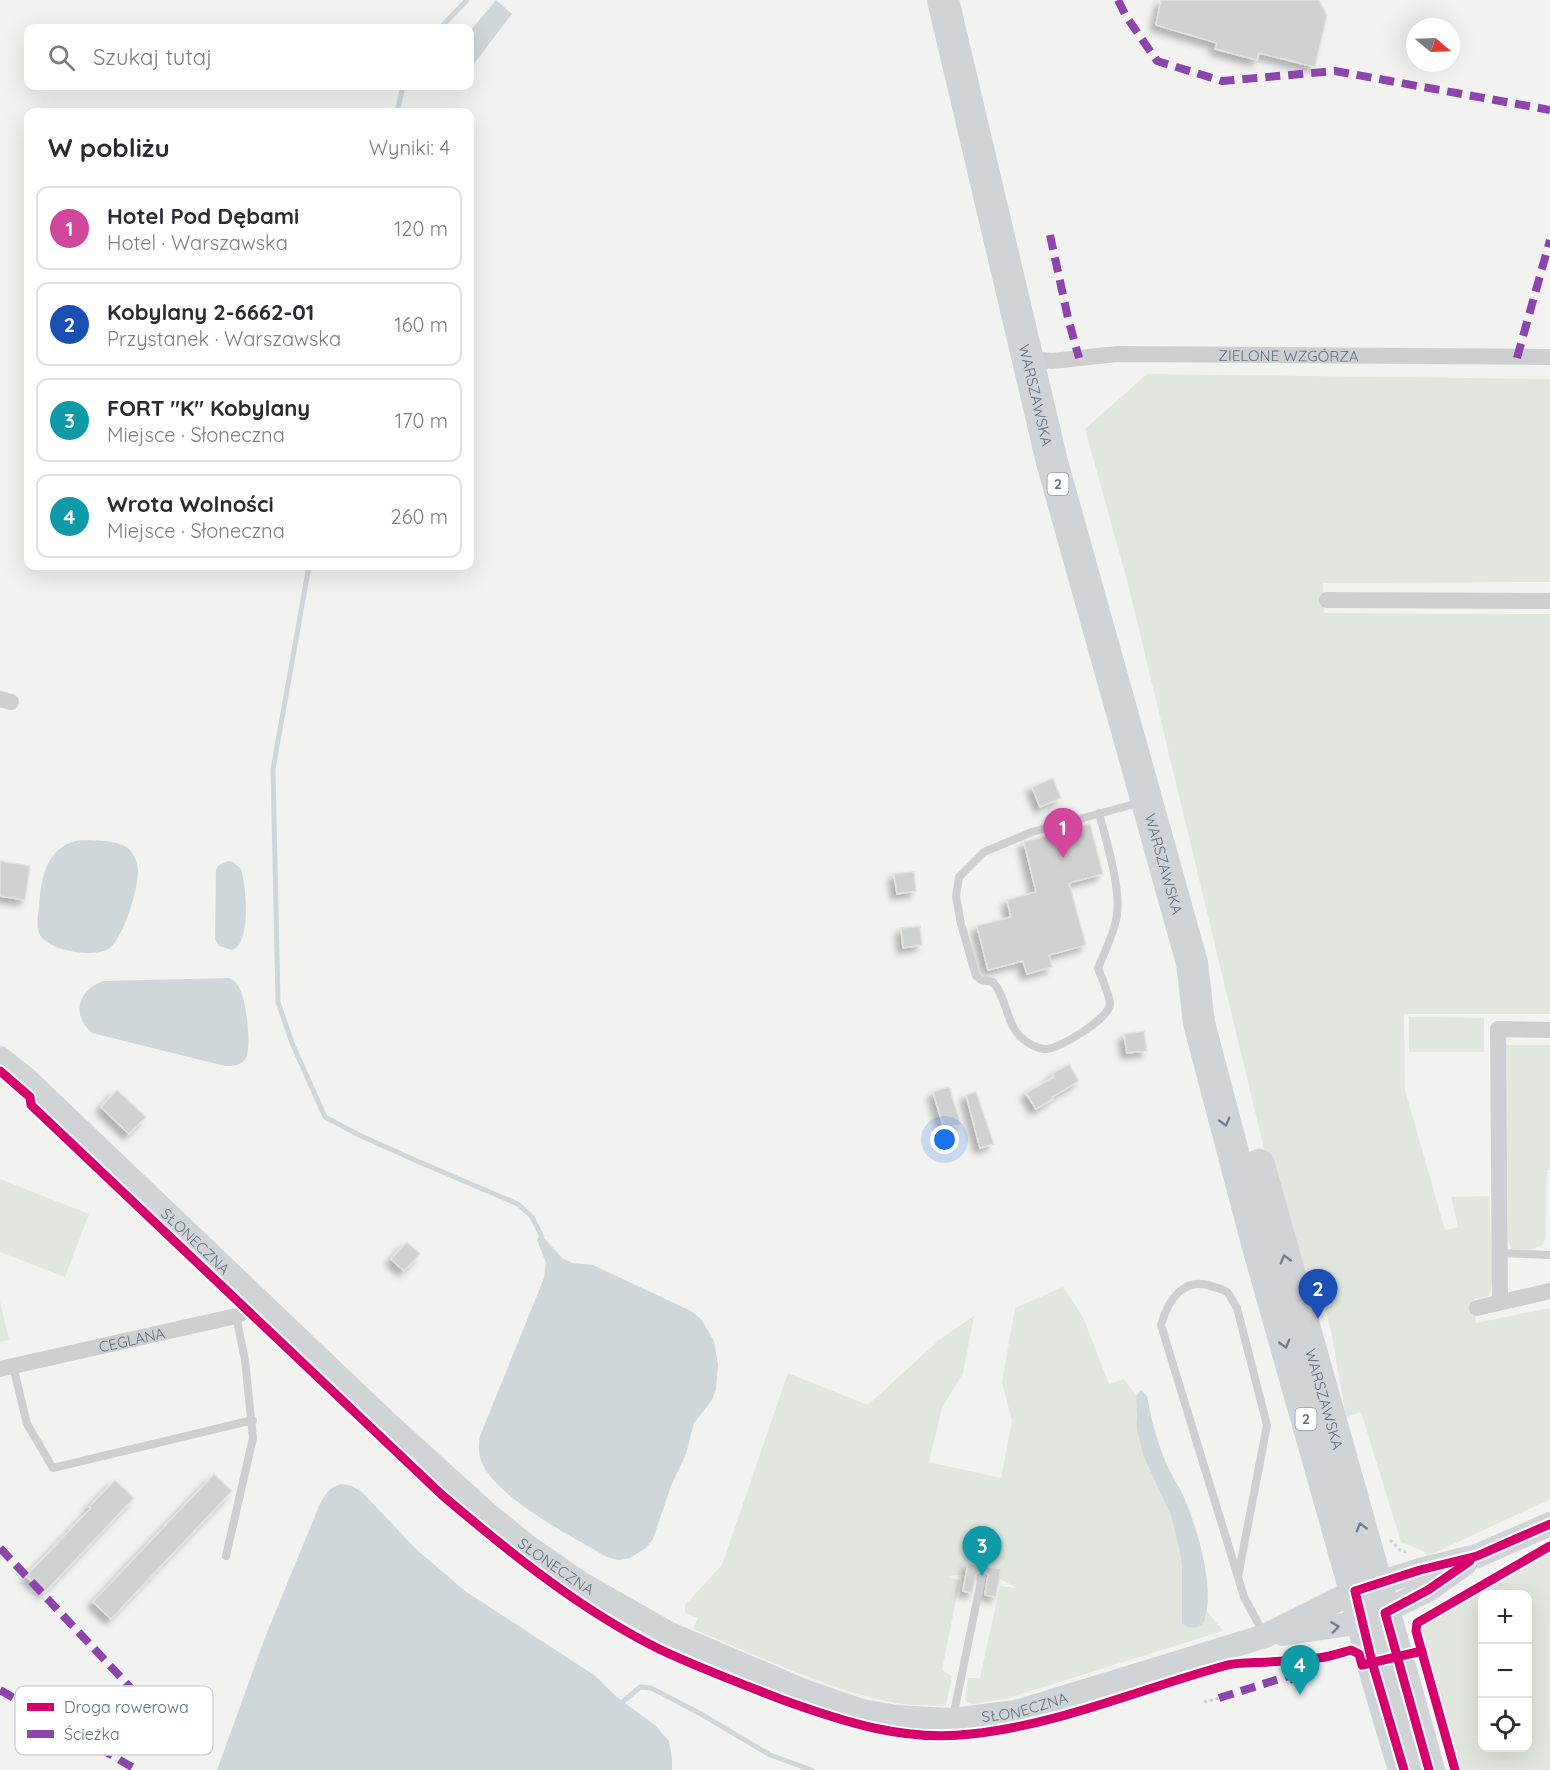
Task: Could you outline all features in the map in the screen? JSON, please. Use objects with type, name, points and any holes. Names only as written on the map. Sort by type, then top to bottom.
[{"type":"highway","name":"WARSZAWSKA","points":[[943,0],[1055,473],[1192,963],[1199,1023],[1258,1247],[1366,1612],[1429,1770]]},
{"type":"highway","name":"WARSZAWSKA","points":[[1366,1612],[1372,1662],[1404,1770]]},
{"type":"street","name":"ZIELONE WZGÓRZA","points":[[1028,359],[1052,361],[1117,354],[1550,357]]},
{"type":"street","points":[[1327,600],[1550,601]]},
{"type":"street","points":[[1500,1302],[1498,1029],[1550,1030]]},
{"type":"street","name":"SŁONECZNA","points":[[0,1058],[25,1078],[388,1424],[485,1512],[527,1546],[618,1606],[695,1646],[862,1711],[896,1717],[952,1720],[1016,1712],[1265,1636],[1366,1612]]},
{"type":"street","points":[[1477,1308],[1550,1291]]},
{"type":"street","name":"CEGLANA","points":[[7,1368],[236,1316],[247,1310],[257,1299]]},
{"type":"street","points":[[1366,1612],[1428,1590],[1477,1556],[1550,1524]]},
{"type":"street","name":"SŁONECZNA","points":[[1265,1636],[1341,1627],[1366,1612]]},
{"type":"lane","points":[[1100,813],[1116,886],[1118,913],[1098,968],[1110,1004],[1106,1016],[1060,1046],[1044,1049],[1025,1041],[1017,1033],[999,988],[993,982],[981,980],[976,976],[959,915],[956,896],[958,877],[984,852],[1032,832],[1100,813],[1148,801]]},
{"type":"lane","points":[[1499,1253],[1550,1255]]},
{"type":"lane","points":[[1238,1576],[1267,1425],[1237,1308],[1227,1293],[1202,1283],[1186,1287],[1176,1295],[1165,1310],[1161,1326],[1244,1597],[1265,1636]]},
{"type":"lane","points":[[226,1556],[253,1438],[253,1420],[245,1360],[236,1316]]},
{"type":"lane","points":[[7,1368],[27,1424],[53,1468],[253,1420]]},
{"type":"lane","points":[[952,1720],[982,1576]]},
{"type":"path","points":[[1248,1664],[1318,1659],[1366,1612]]},
{"type":"path","points":[[1204,1702],[1219,1698]]},
{"type":"shaded area","points":[[496,0],[512,14],[474,64],[474,26]]},
{"type":"shaded area","points":[[1147,374],[1550,379],[1550,582],[1323,583],[1324,613],[1550,614],[1550,1014],[1404,1014],[1405,1090],[1445,1230],[1458,1227],[1451,1197],[1489,1196],[1493,1281],[1489,1296],[1474,1299],[1476,1323],[1550,1308],[1550,1499],[1428,1556],[1423,1551],[1401,1542],[1361,1412],[1346,1417],[1331,1331],[1321,1294],[1299,1274],[1286,1240],[1128,584],[1085,429]]},
{"type":"shaded area","points":[[82,840],[107,841],[125,846],[136,860],[138,868],[133,901],[120,934],[110,948],[94,953],[61,949],[43,939],[38,927],[42,884],[48,864],[61,848]]},
{"type":"shaded area","points":[[228,861],[241,869],[246,900],[243,937],[232,950],[219,946],[215,939],[216,870],[219,865]]},
{"type":"shaded area","points":[[229,978],[235,981],[242,993],[247,1022],[248,1052],[244,1061],[237,1065],[225,1066],[92,1033],[85,1026],[79,1011],[83,996],[103,981]]},
{"type":"shaded area","points":[[1409,1017],[1484,1018],[1484,1052],[1409,1052]]},
{"type":"shaded area","points":[[1506,1045],[1550,1045],[1550,1170],[1547,1170],[1546,1234],[1543,1245],[1529,1250],[1512,1249],[1508,1241]]},
{"type":"shaded area","points":[[0,1179],[89,1214],[65,1277],[0,1252]]},
{"type":"shaded area","points":[[539,1236],[545,1239],[562,1258],[573,1263],[593,1265],[691,1311],[701,1319],[714,1341],[718,1365],[716,1389],[712,1400],[694,1423],[686,1454],[671,1486],[653,1539],[646,1548],[630,1558],[619,1560],[607,1557],[538,1516],[503,1490],[490,1476],[480,1456],[480,1436],[544,1278],[546,1263],[537,1240]]},
{"type":"shaded area","points":[[1063,1287],[1083,1317],[1109,1384],[1124,1379],[1136,1396],[1136,1416],[1143,1455],[1171,1516],[1179,1548],[1182,1566],[1182,1623],[1206,1617],[1207,1611],[1223,1631],[1008,1698],[973,1704],[968,1703],[965,1699],[968,1678],[980,1678],[1000,1586],[1017,1588],[992,1576],[967,1574],[947,1577],[960,1580],[942,1670],[952,1676],[946,1706],[896,1703],[870,1697],[818,1681],[693,1629],[698,1618],[685,1613],[685,1605],[722,1565],[788,1373],[868,1405],[939,1340],[974,1316],[963,1373],[942,1408],[929,1462],[1001,1478],[1012,1421],[1002,1382],[1015,1308]]},
{"type":"shaded area","points":[[0,1301],[9,1340],[0,1342]]},
{"type":"shaded area","points":[[1141,1390],[1147,1396],[1161,1450],[1183,1495],[1199,1540],[1208,1592],[1204,1622],[1196,1627],[1190,1628],[1182,1623],[1182,1566],[1179,1548],[1171,1516],[1143,1455],[1137,1429],[1136,1396]]},
{"type":"shaded area","points":[[342,1484],[352,1486],[362,1492],[416,1549],[465,1591],[594,1675],[618,1698],[656,1726],[669,1741],[672,1770],[217,1770],[264,1640],[319,1506],[328,1492]]},
{"type":"shaded area","points":[[1550,1553],[1550,1770],[1458,1770],[1417,1630],[1421,1624],[1478,1593],[1478,1752],[1532,1752],[1532,1590],[1483,1590]]},
{"type":"building","points":[[1161,0],[1319,0],[1327,15],[1315,67],[1259,53],[1257,60],[1215,49],[1217,43],[1156,25]]},
{"type":"building","points":[[1053,778],[1061,798],[1040,807],[1032,787]]},
{"type":"building","points":[[1090,824],[1103,874],[1069,883],[1086,945],[1049,955],[1052,967],[1027,974],[1023,961],[988,970],[977,926],[1011,917],[1007,900],[1036,892],[1024,842]]},
{"type":"building","points":[[0,861],[30,866],[25,900],[0,896]]},
{"type":"building","points":[[914,872],[916,891],[897,894],[894,874]]},
{"type":"building","points":[[920,926],[922,945],[903,948],[901,928]]},
{"type":"building","points":[[1144,1031],[1147,1051],[1127,1053],[1124,1034]]},
{"type":"building","points":[[1069,1064],[1079,1081],[1036,1109],[1026,1093],[1054,1077],[1052,1074]]},
{"type":"building","points":[[949,1087],[961,1124],[944,1129],[933,1092]]},
{"type":"building","points":[[117,1090],[146,1117],[129,1134],[101,1107]]},
{"type":"building","points":[[976,1092],[994,1144],[980,1148],[966,1095]]},
{"type":"building","points":[[407,1242],[420,1254],[404,1271],[391,1259]]},
{"type":"building","points":[[214,1474],[232,1491],[111,1619],[93,1602]]},
{"type":"building","points":[[115,1480],[134,1498],[44,1593],[26,1576]]},
{"type":"building","points":[[968,1563],[1001,1569],[996,1597],[985,1595],[988,1575],[983,1570],[976,1574],[972,1593],[963,1591]]},
{"type":"waterway","points":[[444,24],[467,0]]},
{"type":"waterway","points":[[398,108],[402,90]]},
{"type":"waterway","points":[[308,570],[273,769],[278,1002],[292,1043],[325,1117],[359,1135],[518,1204],[532,1217],[542,1237]]},
{"type":"waterway","points":[[619,1705],[640,1687],[651,1688],[701,1714],[770,1755],[812,1770]]},
{"type":"marked path","points":[[1118,0],[1126,16],[1157,61],[1222,81],[1335,71],[1550,110]]},
{"type":"marked path","points":[[1050,235],[1079,358]]},
{"type":"marked path","points":[[1517,358],[1550,240]]},
{"type":"marked path","points":[[0,1548],[129,1686]]},
{"type":"marked path","points":[[1219,1698],[1292,1675],[1295,1683]]},
{"type":"marked path","points":[[0,1690],[15,1699]]},
{"type":"marked path","points":[[111,1755],[137,1770]]},
{"type":"cycle path","points":[[0,1071],[30,1097],[31,1105],[442,1495],[519,1558],[573,1598],[629,1633],[705,1669],[783,1700],[852,1723],[899,1733],[946,1736],[1035,1723],[1240,1663],[1312,1659],[1351,1650],[1359,1654],[1362,1665],[1422,1651]]},
{"type":"cycle path","points":[[1404,1770],[1372,1662],[1355,1591],[1420,1570],[1477,1556],[1550,1524]]},
{"type":"cycle path","points":[[1455,1770],[1416,1631],[1417,1623],[1550,1546]]},
{"type":"cycle path","points":[[1429,1770],[1385,1613],[1428,1590],[1470,1561]]},
{"type":"place","name":"Hotel Pod Dębami","points":[[1063,858]]},
{"type":"place","name":"Kobylany 2-6662-01","points":[[1318,1319]]},
{"type":"place","name":"FORT \"K\" Kobylany","points":[[982,1576]]},
{"type":"place","name":"Wrota Wolności","points":[[1300,1695]]}]
